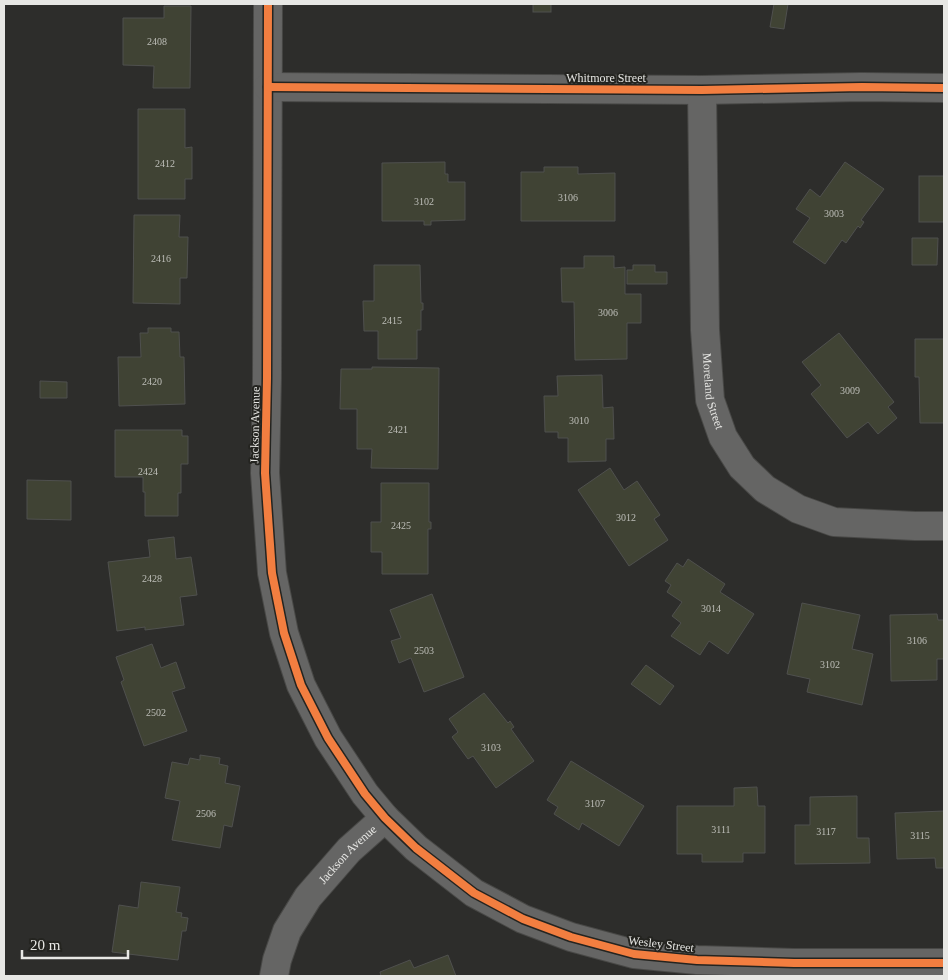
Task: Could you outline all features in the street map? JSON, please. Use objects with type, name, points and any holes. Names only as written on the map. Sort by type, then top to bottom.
[{"type":"street","name":"Jackson Avenue","points":[[268,4],[265,473],[272,573],[284,633],[301,685],[328,738],[365,794],[385,818],[349,850],[308,897],[287,931],[277,960],[274,976]]},
{"type":"street","name":"Whitmore Street","points":[[268,87],[702,90],[944,88]]},
{"type":"street","name":"Moreland Street","points":[[702,90],[705,330],[710,400],[723,437],[742,467],[765,489],[798,509],[834,522],[944,526]]},
{"type":"street","name":"Wesley Street","points":[[385,818],[416,848],[474,893],[523,919],[580,940],[634,954],[697,960],[794,963],[944,963]]},
{"type":"building","points":[[533,4],[551,4],[551,12],[533,12]]},
{"type":"building","points":[[774,4],[788,4],[784,29],[770,27]]},
{"type":"building","points":[[164,6],[191,6],[190,88],[153,88],[154,66],[123,65],[123,18],[164,18]]},
{"type":"building","points":[[138,109],[185,109],[185,148],[192,147],[192,179],[185,179],[185,199],[138,199]]},
{"type":"building","points":[[445,162],[445,174],[448,174],[448,182],[465,182],[465,220],[431,221],[431,225],[424,225],[424,221],[382,221],[382,163]]},
{"type":"building","points":[[845,162],[884,189],[861,220],[864,222],[860,228],[858,226],[846,243],[842,240],[825,264],[793,242],[810,218],[796,209],[810,189],[820,197]]},
{"type":"building","points":[[544,167],[578,167],[578,174],[615,173],[615,221],[521,221],[521,172],[544,172]]},
{"type":"building","points":[[919,176],[944,176],[944,222],[919,222]]},
{"type":"building","points":[[134,215],[180,215],[179,237],[188,237],[187,278],[180,278],[180,304],[133,303]]},
{"type":"building","points":[[912,238],[938,238],[937,265],[912,265]]},
{"type":"building","points":[[584,256],[614,256],[614,268],[625,267],[625,294],[641,294],[641,323],[627,323],[627,359],[575,360],[574,302],[562,302],[561,268],[584,268]]},
{"type":"building","points":[[374,265],[420,265],[421,303],[423,303],[423,310],[421,310],[421,330],[417,330],[417,359],[378,359],[378,331],[364,331],[363,301],[374,301]]},
{"type":"building","points":[[633,265],[655,265],[655,272],[667,272],[667,284],[627,284],[627,270],[633,270]]},
{"type":"building","points":[[148,328],[171,328],[171,332],[179,332],[180,357],[184,357],[185,404],[119,406],[118,357],[141,357],[140,333],[148,333]]},
{"type":"building","points":[[839,333],[894,402],[888,407],[897,418],[878,434],[868,422],[847,438],[811,394],[821,385],[802,362]]},
{"type":"building","points":[[915,339],[944,339],[944,423],[920,423],[919,377],[915,377]]},
{"type":"building","points":[[372,367],[439,368],[438,469],[371,468],[372,449],[357,449],[357,409],[340,409],[341,369],[372,369]]},
{"type":"building","points":[[602,375],[603,408],[613,407],[614,439],[606,439],[606,461],[568,462],[568,438],[558,438],[558,432],[545,432],[544,396],[558,396],[557,376]]},
{"type":"building","points":[[40,381],[67,382],[67,398],[40,398]]},
{"type":"building","points":[[115,430],[182,430],[182,436],[188,436],[188,464],[181,464],[181,493],[178,493],[178,516],[145,516],[143,477],[115,477]]},
{"type":"building","points":[[610,468],[624,490],[637,481],[660,515],[654,519],[668,540],[629,566],[578,490]]},
{"type":"building","points":[[27,480],[71,481],[71,520],[27,519]]},
{"type":"building","points":[[381,483],[429,483],[429,522],[431,522],[431,529],[428,529],[428,574],[382,574],[382,552],[371,552],[371,522],[381,522]]},
{"type":"building","points":[[174,537],[176,559],[191,557],[197,595],[180,597],[184,625],[145,630],[145,627],[117,631],[108,562],[150,557],[148,540]]},
{"type":"building","points":[[688,559],[725,584],[720,592],[754,614],[728,654],[709,641],[700,655],[671,636],[681,623],[672,616],[682,602],[667,592],[671,585],[665,581],[677,563],[683,567]]},
{"type":"building","points":[[432,594],[464,677],[424,692],[411,658],[399,663],[391,641],[401,638],[390,610]]},
{"type":"building","points":[[802,603],[860,615],[852,649],[873,654],[862,705],[807,692],[810,679],[787,674]]},
{"type":"building","points":[[937,614],[938,620],[944,620],[944,659],[937,659],[937,680],[891,681],[890,615]]},
{"type":"building","points":[[152,644],[161,668],[176,662],[185,688],[172,692],[187,731],[144,746],[121,682],[124,680],[116,657]]},
{"type":"building","points":[[646,665],[674,686],[660,705],[631,684]]},
{"type":"building","points":[[484,693],[508,723],[510,721],[514,727],[511,729],[534,761],[496,788],[473,756],[468,759],[452,737],[458,732],[449,719]]},
{"type":"building","points":[[200,755],[220,758],[219,764],[228,766],[225,783],[240,786],[232,827],[224,825],[220,848],[172,840],[180,801],[165,798],[172,762],[188,765],[190,758],[200,760]]},
{"type":"building","points":[[571,761],[644,806],[619,846],[582,823],[579,830],[554,814],[558,807],[547,800]]},
{"type":"building","points":[[757,787],[758,806],[765,806],[765,853],[743,853],[743,862],[702,862],[702,854],[677,854],[677,806],[734,806],[734,788]]},
{"type":"building","points":[[857,796],[857,838],[869,838],[870,863],[795,864],[795,825],[810,825],[810,797]]},
{"type":"building","points":[[944,811],[944,868],[936,868],[935,858],[897,859],[895,813]]},
{"type":"building","points":[[141,882],[180,887],[176,912],[182,913],[181,917],[188,918],[186,931],[182,931],[178,960],[112,952],[119,905],[138,908]]},
{"type":"building","points":[[448,955],[456,976],[381,976],[380,972],[410,960],[414,968]]},
{"type":"cycle path","points":[[268,4],[265,473],[272,573],[284,633],[301,685],[328,738],[365,794],[385,818],[416,848],[474,893],[523,919],[571,937],[634,954],[697,960],[794,963],[944,963]]},
{"type":"cycle path","points":[[268,87],[702,90],[862,87],[944,88]]}]
